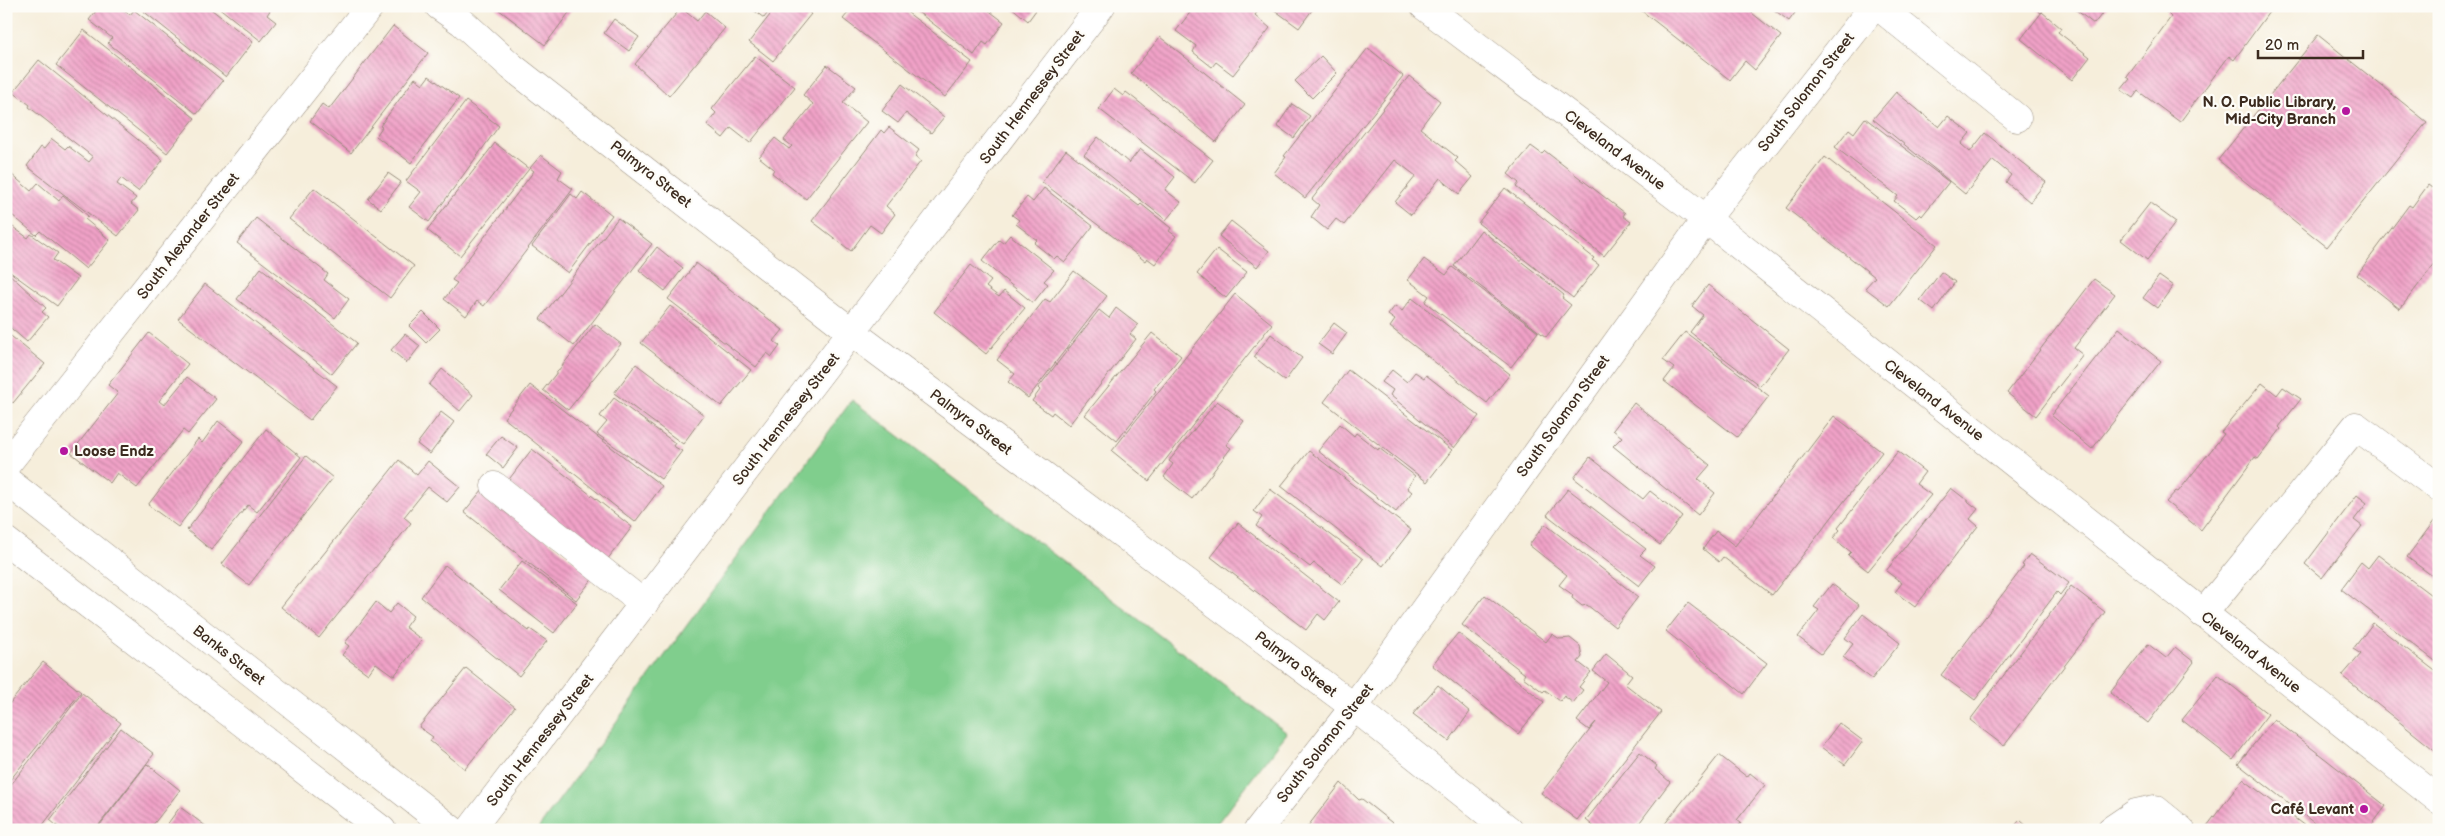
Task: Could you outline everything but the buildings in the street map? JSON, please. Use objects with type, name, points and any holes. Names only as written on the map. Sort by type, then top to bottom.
[{"type":"street","name":"South Alexander Street","points":[[6,465],[370,6]]},
{"type":"street","name":"Palmyra Street","points":[[439,6],[462,22],[512,67],[853,333],[1354,708],[1509,830]]},
{"type":"street","name":"South Hennessey Street","points":[[470,830],[853,333],[1101,6]]},
{"type":"street","name":"Cleveland Avenue","points":[[1424,6],[1706,219],[2439,800]]},
{"type":"street","name":"South Solomon Street","points":[[1258,830],[1354,708],[1706,219],[1874,6]]},
{"type":"street","points":[[1878,6],[2016,118]]},
{"type":"street","points":[[2203,614],[2356,426],[2439,488]]},
{"type":"street","name":"Banks Street","points":[[6,480],[452,830]]},
{"type":"street","points":[[495,486],[644,604]]},
{"type":"street","points":[[6,541],[382,830]]},
{"type":"street","points":[[2111,830],[2136,813],[2156,809],[2181,830]]},
{"type":"green space","points":[[852,400],[1287,733],[1212,830],[537,830]]},
{"type":"place","name":"N. O. Public Library, Mid-City Branch","points":[[2346,111]]},
{"type":"place","name":"Loose Endz","points":[[64,451]]},
{"type":"place","name":"Café Levant","points":[[2364,809]]}]
